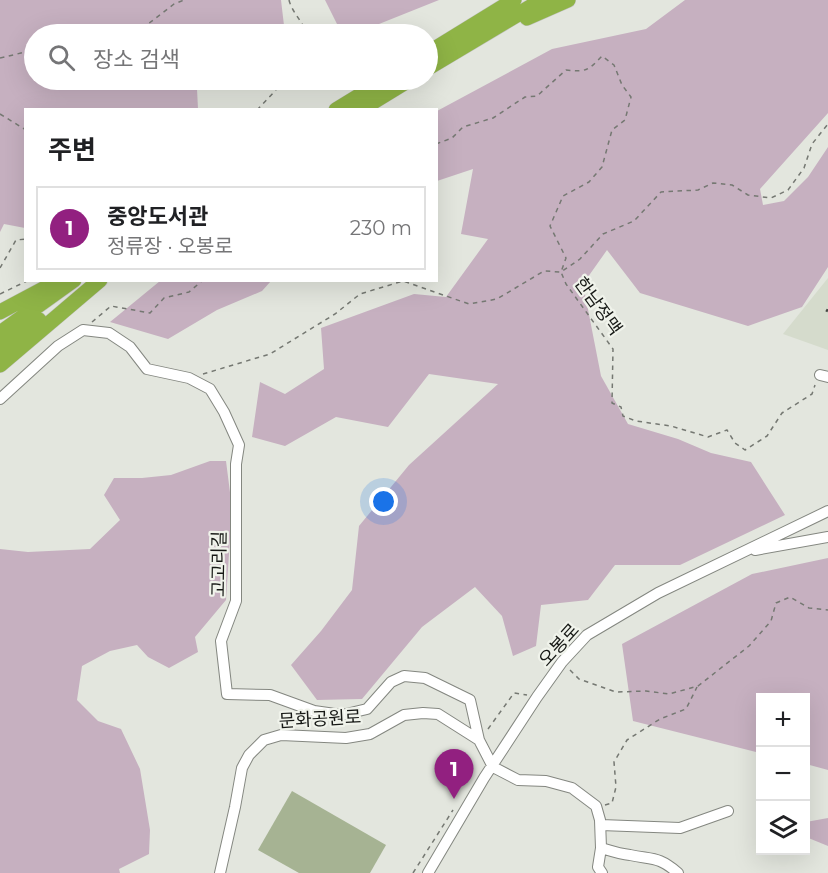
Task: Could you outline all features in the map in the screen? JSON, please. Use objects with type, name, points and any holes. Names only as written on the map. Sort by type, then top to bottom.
[{"type":"highway","points":[[438,48],[514,0]]},
{"type":"highway","points":[[438,62],[542,0]]},
{"type":"highway","points":[[461,48],[568,0]]},
{"type":"highway","points":[[339,108],[369,90]]},
{"type":"highway","points":[[363,108],[393,90]]},
{"type":"highway","points":[[0,312],[56,282]]},
{"type":"highway","points":[[0,333],[71,282]]},
{"type":"highway","points":[[0,348],[92,282]]},
{"type":"highway","points":[[0,365],[98,282]]},
{"type":"street","name":"고고리길","points":[[82,330],[109,333],[130,347],[147,369],[189,378],[210,388],[225,412],[239,445],[236,464],[236,601],[221,641],[227,694],[270,695],[314,711],[342,715],[367,708],[391,682],[397,679],[404,676],[425,678],[470,700],[479,740]]},
{"type":"street","points":[[0,399],[58,346],[82,330]]},
{"type":"street","name":"오봉로","points":[[428,873],[537,697],[562,662],[587,635],[658,593],[828,511]]},
{"type":"street","points":[[740,553],[828,537]]},
{"type":"street","name":"문화공원로","points":[[220,873],[242,768],[249,755],[264,740],[281,735],[346,738],[370,734],[404,715],[423,712],[438,714],[479,740]]},
{"type":"street","points":[[479,740],[493,767],[518,780],[546,781],[572,788],[596,807],[601,825],[602,848],[598,867],[602,873]]},
{"type":"street","points":[[601,825],[680,828],[728,810]]},
{"type":"street","points":[[602,848],[631,856],[653,858],[678,873]]},
{"type":"path","points":[[148,24],[174,4],[184,0]]},
{"type":"path","points":[[289,0],[292,12],[301,24]]},
{"type":"path","points":[[0,58],[24,52]]},
{"type":"path","name":"한남정맥","points":[[438,143],[452,138],[463,127],[493,118],[525,97],[537,96],[566,70],[584,72],[602,56],[614,65],[622,85],[631,97],[625,120],[612,130],[602,166],[589,182],[564,196],[550,226],[566,258],[561,272],[566,284],[613,349],[612,403],[621,406],[623,416],[629,419],[671,426],[708,437],[727,430],[735,443],[745,450],[767,436],[782,413],[812,394],[824,376]]},
{"type":"path","points":[[259,108],[276,90]]},
{"type":"path","points":[[0,114],[24,129]]},
{"type":"path","points":[[406,282],[469,304],[497,299],[544,271],[561,272],[580,259],[603,234],[634,220],[661,192],[698,190],[713,183],[732,185],[748,195],[771,198],[788,190],[804,168],[812,144],[828,124]]},
{"type":"path","points":[[0,268],[16,240],[24,239]]},
{"type":"path","points":[[0,294],[25,282]]},
{"type":"path","points":[[82,330],[111,306],[150,313],[164,298],[189,292],[201,282]]},
{"type":"path","points":[[189,378],[270,354],[335,314],[360,294],[400,282]]},
{"type":"path","points":[[596,807],[612,803],[616,787],[614,762],[627,740],[660,719],[686,709],[698,686],[749,646],[771,621],[776,603],[790,597],[809,608],[828,610]]},
{"type":"path","points":[[562,662],[579,679],[616,692],[669,693],[698,686]]},
{"type":"path","points":[[479,740],[514,693],[537,697]]},
{"type":"path","points":[[412,873],[454,808]]},
{"type":"shaded area","points":[[0,0],[281,0],[284,24],[24,24],[24,90],[197,90],[198,108],[24,108],[24,228],[4,224],[0,232]]},
{"type":"shaded area","points":[[325,0],[439,0],[379,24],[337,24]]},
{"type":"shaded area","points":[[685,0],[828,0],[828,113],[760,189],[763,205],[784,201],[808,177],[828,147],[828,267],[802,307],[748,326],[640,293],[607,250],[583,284],[601,376],[628,424],[678,439],[711,453],[751,462],[785,515],[680,565],[615,565],[588,600],[541,605],[536,646],[513,656],[502,616],[475,587],[422,627],[362,699],[317,700],[291,665],[321,631],[352,590],[359,526],[409,465],[498,384],[429,374],[388,427],[336,417],[285,446],[252,437],[260,382],[285,394],[324,369],[321,328],[414,294],[446,297],[488,239],[461,234],[473,169],[438,181],[438,110],[552,49],[646,29]]},
{"type":"shaded area","points":[[828,278],[828,350],[783,334]]},
{"type":"shaded area","points":[[159,282],[270,282],[262,291],[217,310],[168,339],[110,322]]},
{"type":"shaded area","points":[[210,461],[226,461],[232,508],[226,600],[195,637],[198,652],[169,668],[148,657],[137,645],[110,651],[82,666],[77,700],[98,721],[121,729],[140,769],[150,830],[149,854],[119,869],[120,873],[0,873],[0,549],[28,552],[90,549],[120,520],[104,495],[114,478],[171,475]]},
{"type":"shaded area","points":[[828,558],[828,770],[810,765],[810,693],[756,693],[756,752],[633,721],[622,644],[752,574]]},
{"type":"shaded area","points":[[828,818],[828,846],[810,839],[810,821]]},
{"type":"building","points":[[292,791],[386,845],[370,873],[299,873],[258,850]]},
{"type":"place","name":"중앙도서관","points":[[454,799]]}]
